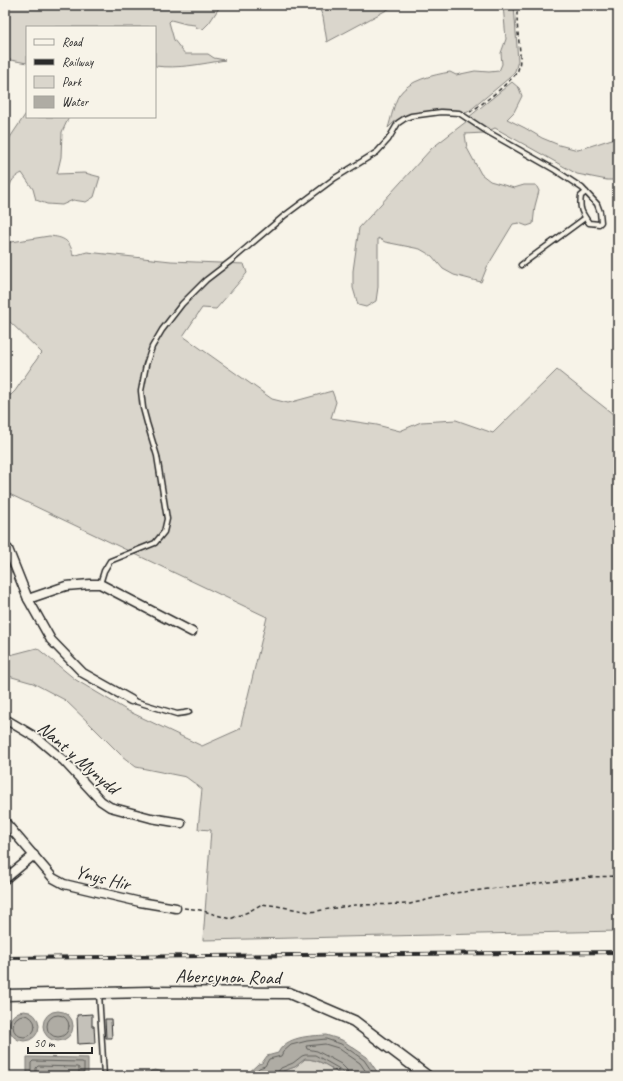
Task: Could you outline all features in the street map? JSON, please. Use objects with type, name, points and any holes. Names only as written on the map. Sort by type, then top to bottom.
[{"type":"street","points":[[5,547],[8,549],[28,599],[51,640],[84,673],[130,700]]},
{"type":"street","points":[[28,599],[66,586],[100,584],[192,632]]},
{"type":"street","name":"Nant y Mynydd","points":[[5,719],[37,738],[64,761],[100,801],[110,807],[151,818],[181,823]]},
{"type":"street","name":"Ynys Hir","points":[[5,822],[53,878],[64,884],[140,902],[176,908]]},
{"type":"street","points":[[5,879],[34,855]]},
{"type":"street","name":"Abercynon Road","points":[[5,995],[150,992],[289,993],[354,1021],[427,1076]]},
{"type":"lane","points":[[100,584],[104,571],[110,561],[155,543],[164,532],[167,519],[157,456],[147,423],[142,391],[146,365],[152,347],[166,325],[182,304],[206,280],[284,216],[335,178],[377,152],[388,140],[398,123],[411,116],[441,112],[459,113],[488,132],[555,170],[582,188],[586,192],[597,204],[601,222],[599,224],[589,223],[581,212],[581,196],[586,192]]},
{"type":"lane","points":[[521,265],[585,218]]},
{"type":"lane","points":[[130,700],[177,714],[189,712]]},
{"type":"lane","points":[[99,993],[104,1076]]},
{"type":"path","points":[[464,116],[511,80],[518,72],[520,50],[518,5]]},
{"type":"path","points":[[176,908],[200,910],[230,919],[248,912],[262,904],[283,906],[310,912],[355,905],[410,904],[455,893],[592,877],[618,876]]},
{"type":"green space","points":[[5,5],[221,5],[203,29],[197,28],[195,25],[171,20],[169,22],[174,40],[185,54],[208,54],[214,58],[225,60],[181,66],[156,66],[156,26],[26,26],[26,63],[5,59]]},
{"type":"green space","points":[[318,5],[396,5],[327,42],[323,17]]},
{"type":"green space","points":[[503,5],[514,5],[518,61],[515,71],[509,78],[468,112],[427,112],[408,115],[399,119],[388,128],[397,98],[403,90],[415,82],[450,72],[456,75],[475,71],[499,71],[502,64],[501,53],[506,39]]},
{"type":"green space","points":[[512,82],[519,88],[522,96],[514,112],[507,119],[542,138],[559,145],[578,150],[618,137],[618,180],[607,180],[577,174],[495,128],[484,133],[465,134],[467,148],[481,174],[490,181],[514,188],[524,185],[536,185],[539,191],[535,206],[533,224],[527,226],[519,223],[513,224],[487,267],[481,282],[454,275],[443,269],[432,256],[420,249],[385,242],[378,238],[378,287],[376,301],[366,307],[358,305],[353,288],[353,271],[359,228],[432,148],[467,121],[469,117]]},
{"type":"green space","points":[[26,114],[26,118],[69,118],[62,132],[61,157],[57,174],[85,173],[100,177],[94,197],[86,202],[73,200],[62,205],[47,204],[36,200],[33,189],[22,173],[14,178],[5,198],[5,145]]},
{"type":"green space","points":[[49,236],[59,237],[66,241],[71,247],[73,256],[87,252],[171,261],[244,264],[247,273],[216,309],[202,308],[183,336],[272,399],[288,403],[332,391],[336,402],[331,418],[377,425],[400,431],[421,422],[456,420],[493,433],[557,370],[618,418],[618,931],[203,940],[211,830],[198,829],[202,789],[186,777],[136,767],[122,756],[65,700],[33,683],[5,675],[5,655],[37,648],[76,680],[128,711],[202,746],[240,729],[267,617],[5,492],[5,396],[11,395],[15,391],[42,353],[5,317],[5,243]]},
{"type":"green space","points":[[305,1059],[315,1060],[324,1064],[341,1076],[279,1076],[283,1071],[295,1067]]},
{"type":"water","points":[[24,1011],[34,1016],[39,1026],[34,1036],[24,1041],[14,1036],[9,1026],[14,1016]]},
{"type":"water","points":[[58,1011],[68,1016],[73,1026],[68,1036],[58,1041],[48,1036],[43,1026],[48,1016]]},
{"type":"water","points":[[326,1035],[342,1040],[367,1057],[380,1076],[341,1076],[324,1064],[315,1060],[305,1059],[295,1067],[283,1071],[279,1076],[245,1076],[258,1064],[262,1063],[267,1056],[278,1053],[282,1047],[292,1040]]},
{"type":"water","points":[[27,1057],[88,1058],[88,1076],[27,1076]]},
{"type":"water","points":[[155,1070],[163,1072],[167,1076],[146,1076],[151,1071]]},
{"type":"building","points":[[92,1014],[92,1026],[94,1026],[95,1043],[78,1044],[77,1015]]},
{"type":"building","points":[[105,1019],[111,1019],[112,1038],[106,1038]]},
{"type":"railway","points":[[5,958],[618,952]]}]
